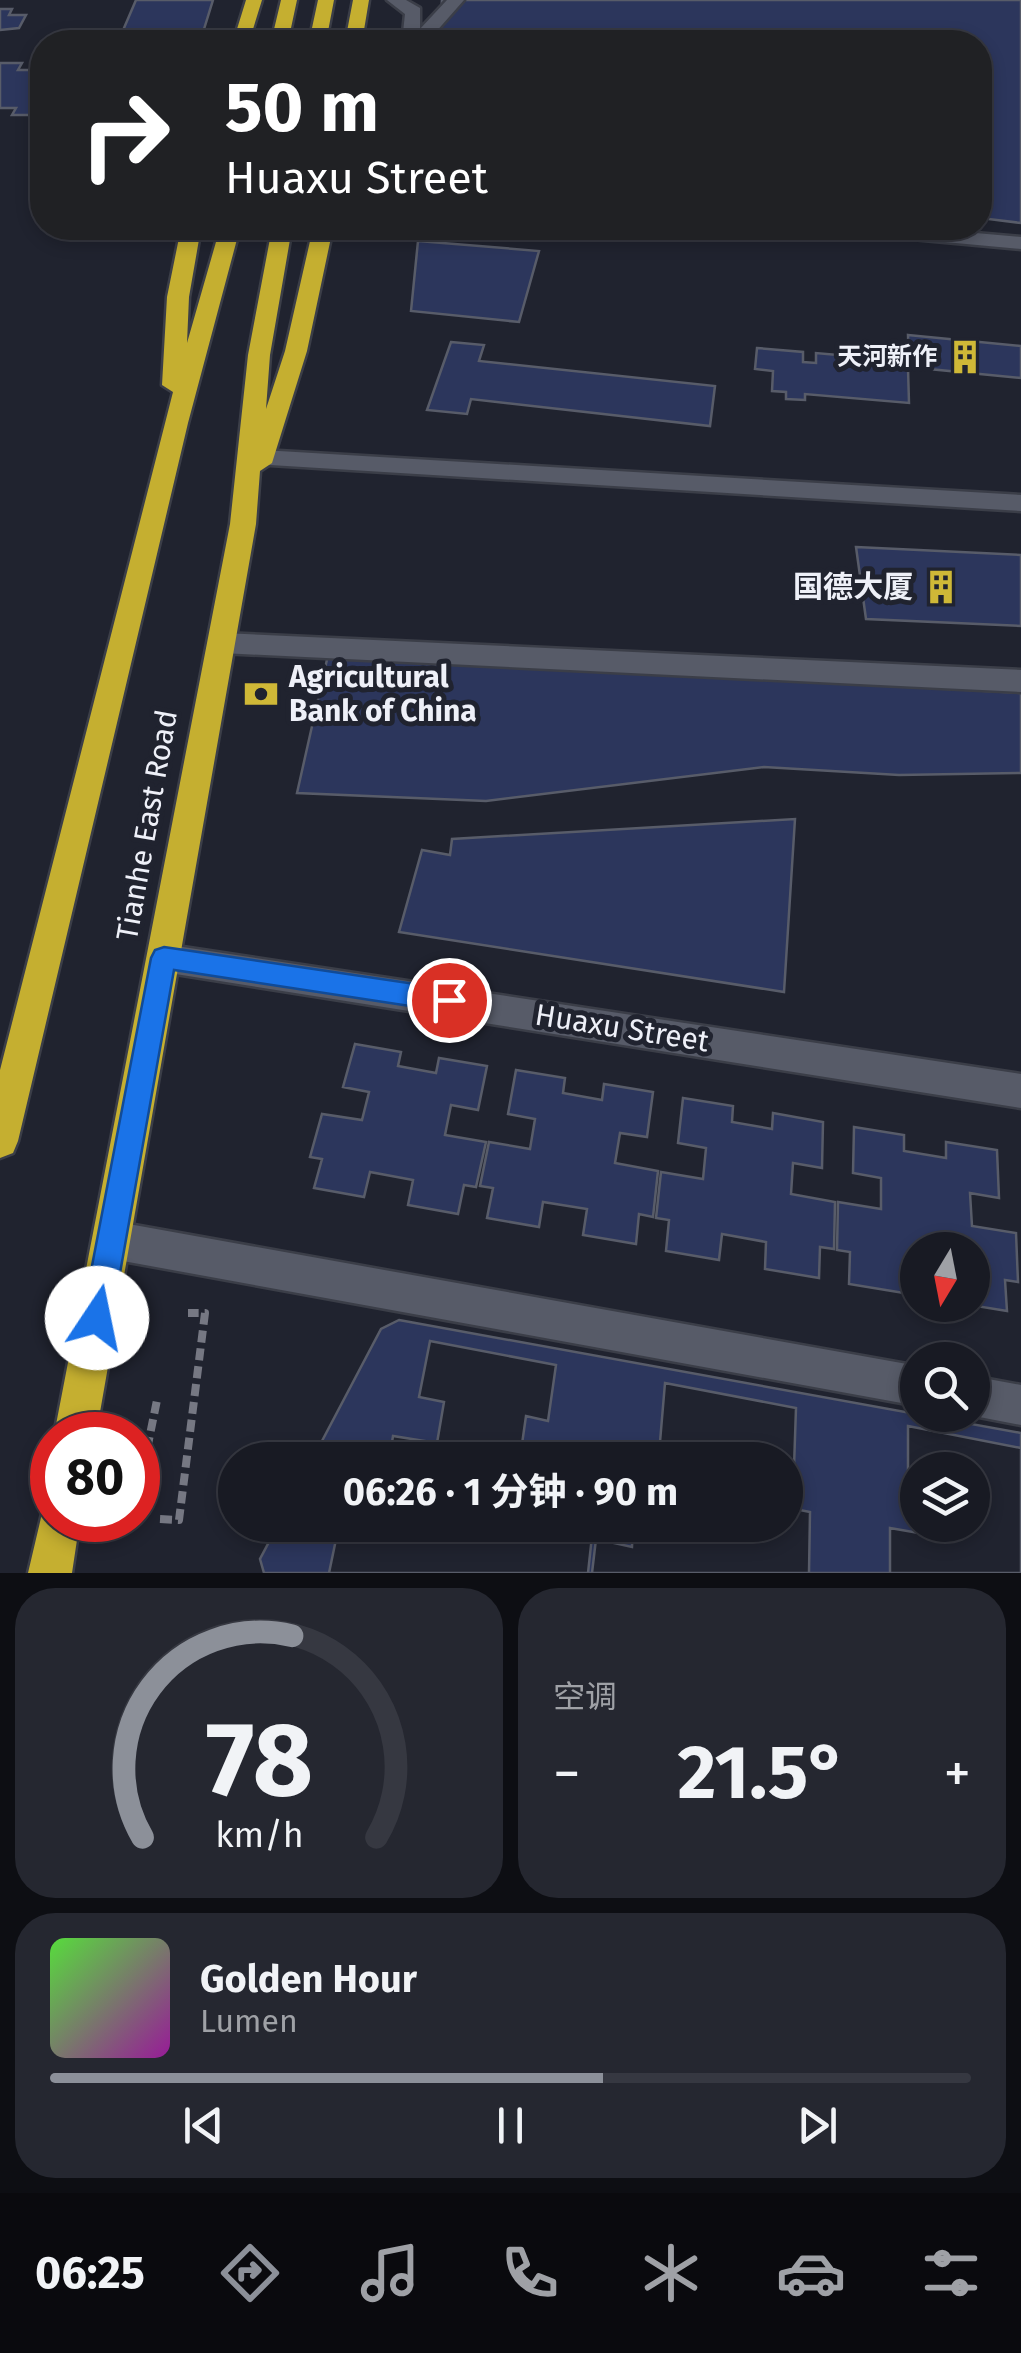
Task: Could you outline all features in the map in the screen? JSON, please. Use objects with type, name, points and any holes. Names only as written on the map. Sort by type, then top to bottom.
[{"type":"highway","points":[[245,30],[254,0]]},
{"type":"highway","points":[[281,30],[289,0]]},
{"type":"highway","points":[[320,30],[326,0]]},
{"type":"highway","points":[[356,30],[361,0]]},
{"type":"highway","points":[[176,423],[173,363],[188,240]]},
{"type":"highway","name":"Tianhe East Road","points":[[0,1140],[176,423],[227,240]]},
{"type":"highway","name":"Tianhe East Road","points":[[79,1412],[244,524],[259,355],[280,240]]},
{"type":"highway","points":[[244,524],[296,350],[321,240]]},
{"type":"highway","points":[[50,1573],[56,1542]]},
{"type":"street","points":[[395,0],[414,12],[412,30]]},
{"type":"street","points":[[429,30],[456,0]]},
{"type":"street","points":[[992,240],[1021,242]]},
{"type":"street","points":[[262,458],[1021,502]]},
{"type":"street","points":[[222,643],[1021,681]]},
{"type":"street","name":"Huaxu Street","points":[[164,958],[1021,1091]]},
{"type":"street","points":[[112,1240],[900,1383]]},
{"type":"street","points":[[990,1399],[1021,1405]]},
{"type":"path","points":[[160,1519],[179,1520],[205,1314],[188,1313]]},
{"type":"path","points":[[155,1412],[157,1400]]},
{"type":"building","points":[[136,0],[213,0],[204,30],[123,30]]},
{"type":"building","points":[[442,0],[1021,0],[1021,223],[992,219],[992,30],[440,30]]},
{"type":"building","points":[[0,9],[12,9],[9,15],[26,15],[19,28],[0,30]]},
{"type":"building","points":[[0,63],[22,63],[18,70],[30,70],[30,115],[12,115],[16,108],[0,108]]},
{"type":"building","points":[[418,241],[539,251],[519,322],[411,311]]},
{"type":"building","name":"天河新作","points":[[908,335],[1021,346],[1021,378],[909,367]]},
{"type":"building","points":[[451,342],[484,345],[479,361],[715,386],[710,426],[471,399],[467,414],[427,410]]},
{"type":"building","points":[[757,348],[803,352],[803,362],[816,363],[816,353],[849,356],[849,363],[908,368],[909,403],[805,394],[805,400],[786,399],[786,392],[772,391],[773,371],[755,369]]},
{"type":"building","name":"国德大厦","points":[[856,547],[1021,555],[1021,626],[866,619]]},
{"type":"building","points":[[328,655],[1021,693],[1021,773],[899,775],[764,767],[486,801],[297,793]]},
{"type":"building","points":[[795,819],[784,992],[399,932],[422,850],[450,855],[452,839]]},
{"type":"building","points":[[355,1044],[401,1052],[398,1066],[436,1073],[439,1058],[487,1066],[478,1110],[451,1105],[445,1135],[486,1142],[476,1187],[464,1185],[458,1214],[408,1205],[413,1180],[370,1172],[364,1197],[314,1188],[322,1159],[310,1157],[322,1114],[362,1120],[369,1092],[343,1087]]},
{"type":"building","points":[[516,1070],[565,1078],[563,1093],[602,1100],[604,1084],[653,1092],[647,1137],[620,1133],[615,1163],[658,1171],[653,1217],[639,1214],[636,1244],[583,1235],[587,1209],[543,1202],[539,1227],[487,1218],[493,1188],[480,1186],[489,1142],[530,1149],[535,1119],[508,1114]]},
{"type":"building","points":[[683,1098],[733,1106],[732,1122],[772,1129],[773,1113],[823,1122],[822,1168],[793,1163],[791,1194],[835,1202],[834,1249],[820,1247],[819,1278],[765,1269],[766,1242],[722,1234],[719,1260],[666,1251],[669,1220],[656,1218],[661,1172],[703,1179],[706,1148],[678,1143]]},
{"type":"building","points":[[854,1127],[904,1135],[904,1151],[946,1158],[946,1142],[997,1150],[999,1198],[970,1193],[972,1226],[1016,1233],[1018,1282],[1005,1280],[1007,1311],[990,1308],[990,1232],[900,1232],[900,1292],[849,1284],[850,1252],[837,1250],[838,1202],[881,1209],[881,1178],[853,1173]]},
{"type":"building","points":[[399,1320],[900,1411],[900,1432],[990,1432],[990,1427],[1021,1433],[1021,1573],[264,1573],[260,1559],[269,1542],[803,1542],[803,1442],[321,1442],[381,1329]]},
{"type":"building","points":[[430,1341],[556,1365],[548,1421],[526,1416],[522,1442],[437,1442],[444,1402],[419,1397]]},
{"type":"building","points":[[665,1383],[796,1408],[795,1442],[660,1442]]},
{"type":"building","points":[[908,1432],[939,1432],[1021,1448],[1021,1573],[890,1573],[890,1528],[900,1530],[900,1542],[990,1542],[990,1452],[908,1452]]},
{"type":"building","points":[[393,1436],[431,1442],[392,1442]]},
{"type":"building","points":[[803,1511],[810,1512],[809,1573],[592,1573],[596,1542],[632,1547],[632,1542],[803,1542]]},
{"type":"building","points":[[335,1542],[591,1542],[588,1573],[329,1573]]},
{"type":"place","name":"天河新作","points":[[965,357]]},
{"type":"place","name":"国德大厦","points":[[941,587]]},
{"type":"place","name":"Agricultural Bank of China","points":[[261,694]]},
{"type":"route","points":[[97,1318],[164,958],[449,1000]]}]
